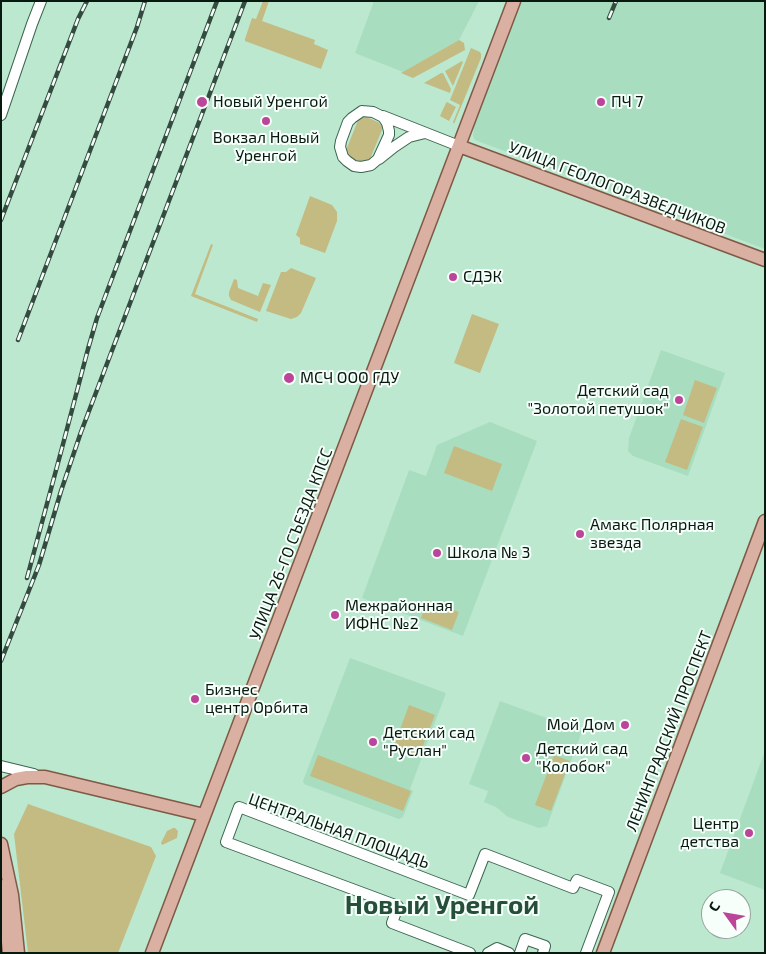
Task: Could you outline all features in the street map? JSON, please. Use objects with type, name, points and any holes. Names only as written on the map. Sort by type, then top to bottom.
[{"type":"main road","name":"УЛИЦА 26-ГО СЪЕЗДА КПСС","points":[[152,953],[514,1]]},
{"type":"main road","name":"УЛИЦА ГЕОЛОГОРАЗВЕДЧИКОВ","points":[[458,146],[765,260]]},
{"type":"main road","name":"ЛЕНИНГРАДСКИЙ ПРОСПЕКТ","points":[[603,953],[765,521]]},
{"type":"main road","points":[[1,787],[16,779],[45,777],[204,815]]},
{"type":"main road","points":[[1,844],[12,895],[18,953]]},
{"type":"main road","points":[[1,886],[9,953]]},
{"type":"street","points":[[1,115],[41,1]]},
{"type":"street","points":[[426,133],[409,137],[376,162],[361,167],[354,166],[347,161],[340,147],[346,127],[352,118],[362,111],[373,112],[426,133],[458,146]]},
{"type":"street","points":[[373,112],[385,120],[389,128],[389,135],[376,162]]},
{"type":"street","points":[[1,766],[45,777]]},
{"type":"street","name":"ЦЕНТРАЛЬНАЯ ПЛОЩАДЬ","points":[[470,953],[392,923],[398,906],[226,842],[240,807],[470,895],[485,854],[573,888],[577,880],[609,892],[586,953]]},
{"type":"street","points":[[520,953],[525,939],[545,946],[543,953]]},
{"type":"street","points":[[488,953],[497,948],[510,953]]},
{"type":"shaded area","points":[[263,1],[269,1],[262,21],[315,40],[314,44],[328,50],[321,69],[245,41],[252,18],[256,19]]},
{"type":"shaded area","points":[[374,1],[479,1],[459,40],[403,72],[355,53]]},
{"type":"shaded area","points":[[522,1],[765,1],[765,249],[475,140],[473,136],[474,126]]},
{"type":"shaded area","points":[[459,40],[464,43],[465,50],[413,78],[401,73]]},
{"type":"shaded area","points":[[471,48],[480,52],[481,58],[454,124],[453,122],[460,105],[450,100]]},
{"type":"shaded area","points":[[463,62],[453,86],[445,71]]},
{"type":"shaded area","points":[[443,73],[451,89],[450,93],[424,83]]},
{"type":"shaded area","points":[[447,102],[456,107],[449,121],[440,116]]},
{"type":"shaded area","points":[[364,116],[378,122],[382,126],[382,130],[370,159],[364,163],[349,157],[346,150],[359,118]]},
{"type":"shaded area","points":[[310,196],[332,205],[337,212],[337,221],[325,253],[300,244],[300,238],[296,235]]},
{"type":"shaded area","points":[[211,244],[213,245],[195,294],[258,319],[257,322],[191,296]]},
{"type":"shaded area","points":[[291,268],[316,278],[301,313],[291,319],[266,311],[281,272],[286,272]]},
{"type":"shaded area","points":[[234,279],[237,280],[238,288],[258,296],[263,283],[271,285],[260,312],[231,300],[229,292]]},
{"type":"shaded area","points":[[472,314],[499,324],[480,373],[454,363]]},
{"type":"shaded area","name":"Детский сад \"Золотой петушок\"","points":[[661,350],[725,373],[688,476],[633,456],[628,451],[629,438]]},
{"type":"shaded area","points":[[695,380],[717,388],[704,423],[683,415]]},
{"type":"shaded area","points":[[681,419],[703,427],[687,470],[665,462]]},
{"type":"shaded area","name":"Школа № 3","points":[[490,422],[537,441],[463,636],[362,598],[409,470],[426,476],[437,445]]},
{"type":"shaded area","points":[[454,446],[502,464],[492,491],[444,473]]},
{"type":"shaded area","points":[[427,600],[459,612],[452,630],[421,618]]},
{"type":"shaded area","name":"Детский сад \"Руслан\"","points":[[350,658],[446,693],[410,789],[413,791],[403,817],[399,819],[304,784],[303,781]]},
{"type":"shaded area","name":"Детский сад \"Колобок\"","points":[[500,701],[582,731],[547,826],[539,828],[508,817],[496,807],[484,802],[488,791],[469,784]]},
{"type":"shaded area","points":[[409,705],[435,715],[419,756],[394,746]]},
{"type":"shaded area","name":"Центр детства","points":[[765,751],[765,890],[720,873]]},
{"type":"shaded area","points":[[318,755],[411,791],[403,811],[310,776]]},
{"type":"shaded area","points":[[554,755],[570,761],[551,811],[535,805]]},
{"type":"shaded area","points":[[28,804],[151,847],[156,856],[118,953],[28,953],[14,834]]},
{"type":"shaded area","points":[[173,828],[178,831],[177,838],[162,845],[161,843],[167,831]]},
{"type":"railway","points":[[1,220],[78,19],[87,1]]},
{"type":"railway","points":[[18,340],[137,27],[145,1]]},
{"type":"railway","points":[[27,578],[97,318],[217,1]]},
{"type":"railway","points":[[1,661],[39,565],[81,432],[245,1]]},
{"type":"railway","points":[[609,18],[616,1]]},
{"type":"place","name":"Новый Уренгой","points":[[202,102]]},
{"type":"place","name":"ПЧ 7","points":[[601,102]]},
{"type":"place","name":"Вокзал Новый Уренгой","points":[[266,121]]},
{"type":"place","name":"СДЭК","points":[[453,277]]},
{"type":"place","name":"МСЧ ООО ГДУ","points":[[289,378]]},
{"type":"place","name":"Детский сад \"Золотой петушок\"","points":[[679,400]]},
{"type":"place","name":"Амакс Полярная звезда","points":[[580,534]]},
{"type":"place","name":"Школа № 3","points":[[437,553]]},
{"type":"place","name":"Межрайонная ИФНС №2","points":[[335,615]]},
{"type":"place","name":"Бизнес центр Орбита","points":[[195,699]]},
{"type":"place","name":"Мой Дом","points":[[625,725]]},
{"type":"place","name":"Детский сад \"Руслан\"","points":[[373,742]]},
{"type":"place","name":"Детский сад \"Колобок\"","points":[[526,758]]},
{"type":"place","name":"Центр детства","points":[[749,833]]},
{"type":"district","name":"Новый Уренгой","points":[[442,905]]}]
